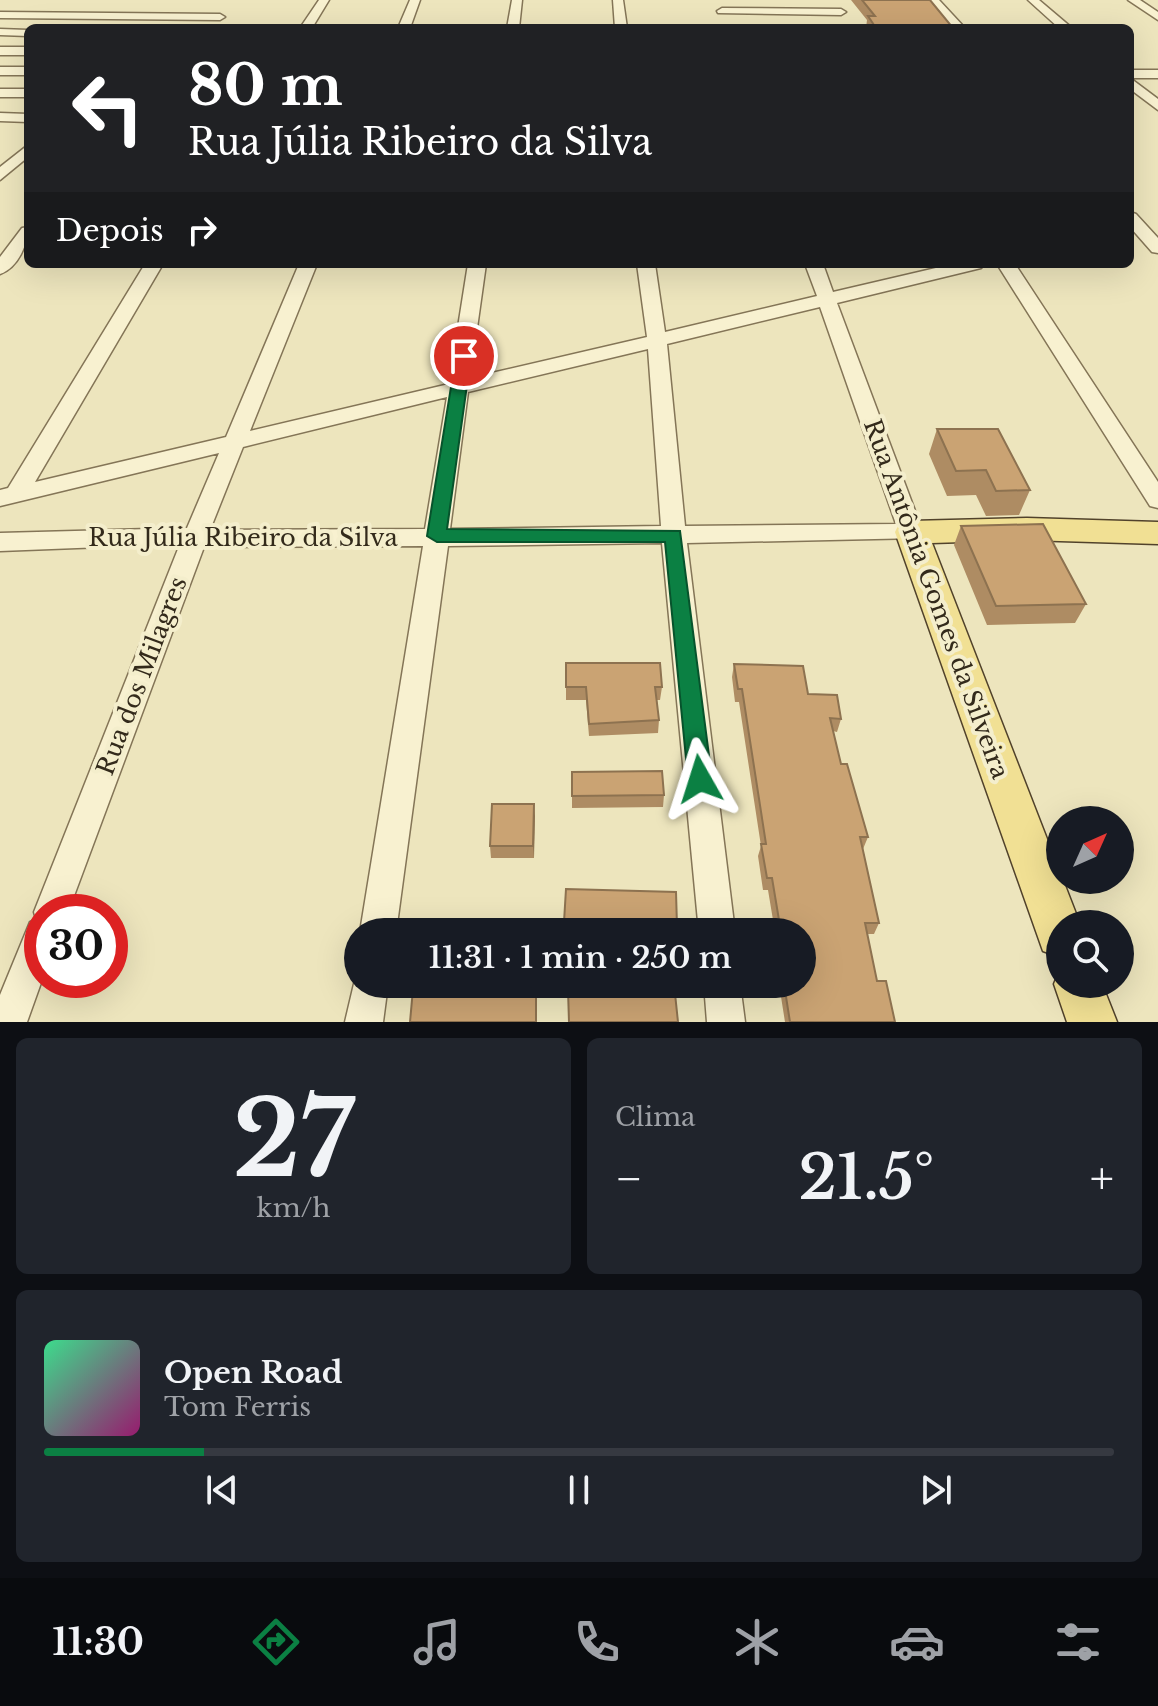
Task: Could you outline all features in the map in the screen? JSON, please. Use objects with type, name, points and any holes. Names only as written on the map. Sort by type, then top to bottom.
[{"type":"main road","name":"Rua Júlia Ribeiro da Silva","points":[[911,532],[1027,529],[1158,533]]},
{"type":"main road","name":"Rua Antônia Gomes da Silveira","points":[[911,532],[1051,910]]},
{"type":"main road","points":[[1083,998],[1092,1022]]},
{"type":"street","points":[[0,14],[18,0]]},
{"type":"street","points":[[309,24],[324,0]]},
{"type":"street","points":[[406,24],[415,0]]},
{"type":"street","points":[[514,24],[517,0]]},
{"type":"street","points":[[618,0],[621,24]]},
{"type":"street","points":[[833,0],[849,24]]},
{"type":"street","points":[[933,0],[955,24]]},
{"type":"street","points":[[1033,0],[1061,24]]},
{"type":"street","points":[[1137,2],[1158,5]]},
{"type":"street","points":[[1137,2],[1158,17]]},
{"type":"street","points":[[720,6],[841,12]]},
{"type":"street","points":[[0,14],[224,13],[214,24]]},
{"type":"street","points":[[0,32],[24,33]]},
{"type":"street","points":[[0,51],[24,51]]},
{"type":"street","points":[[0,71],[24,71]]},
{"type":"street","points":[[1134,74],[1158,74]]},
{"type":"street","points":[[1134,85],[1158,106]]},
{"type":"street","points":[[0,93],[24,93]]},
{"type":"street","points":[[0,117],[24,118]]},
{"type":"street","points":[[0,175],[24,153]]},
{"type":"street","points":[[1134,224],[1158,220]]},
{"type":"street","points":[[1134,226],[1158,248]]},
{"type":"street","points":[[0,232],[24,232]]},
{"type":"street","points":[[0,269],[24,237]]},
{"type":"street","points":[[8,496],[151,268]]},
{"type":"street","name":"Rua dos Milagres","points":[[58,894],[195,537],[306,268]]},
{"type":"street","points":[[380,918],[476,268]]},
{"type":"street","points":[[647,268],[657,340],[674,535],[715,918]]},
{"type":"street","name":"Rua Antônia Gomes da Silveira","points":[[815,268],[911,532]]},
{"type":"street","points":[[8,496],[958,268]]},
{"type":"street","points":[[1009,268],[1158,500]]},
{"type":"street","name":"Rua Júlia Ribeiro da Silva","points":[[0,542],[174,535],[220,540],[911,532]]},
{"type":"street","points":[[8,1022],[24,981]]},
{"type":"street","points":[[364,1022],[368,998]]},
{"type":"street","points":[[723,998],[726,1022]]},
{"type":"building","points":[[862,0],[930,0],[950,24],[873,24],[868,16],[875,16]]},
{"type":"building","points":[[937,429],[998,429],[1030,490],[996,491],[986,470],[956,471]]},
{"type":"building","points":[[1043,524],[1086,604],[996,606],[961,526]]},
{"type":"building","points":[[566,663],[660,663],[662,687],[655,687],[659,720],[589,724],[586,687],[566,687]]},
{"type":"building","points":[[734,664],[803,666],[808,694],[837,695],[841,719],[830,718],[841,764],[847,764],[868,837],[860,837],[879,923],[865,923],[877,981],[886,981],[895,1022],[790,1022],[786,998],[816,998],[816,918],[779,918],[772,878],[767,878],[761,844],[766,844],[742,689],[738,689]]},
{"type":"building","points":[[662,771],[664,795],[572,796],[572,772]]},
{"type":"building","points":[[492,804],[534,804],[533,846],[490,846]]},
{"type":"building","points":[[566,889],[676,892],[677,918],[564,918]]},
{"type":"building","points":[[412,998],[536,998],[536,1022],[410,1022]]},
{"type":"building","points":[[568,998],[675,998],[678,1022],[569,1022]]},
{"type":"route","points":[[464,356],[437,536],[674,535],[700,779]]}]
